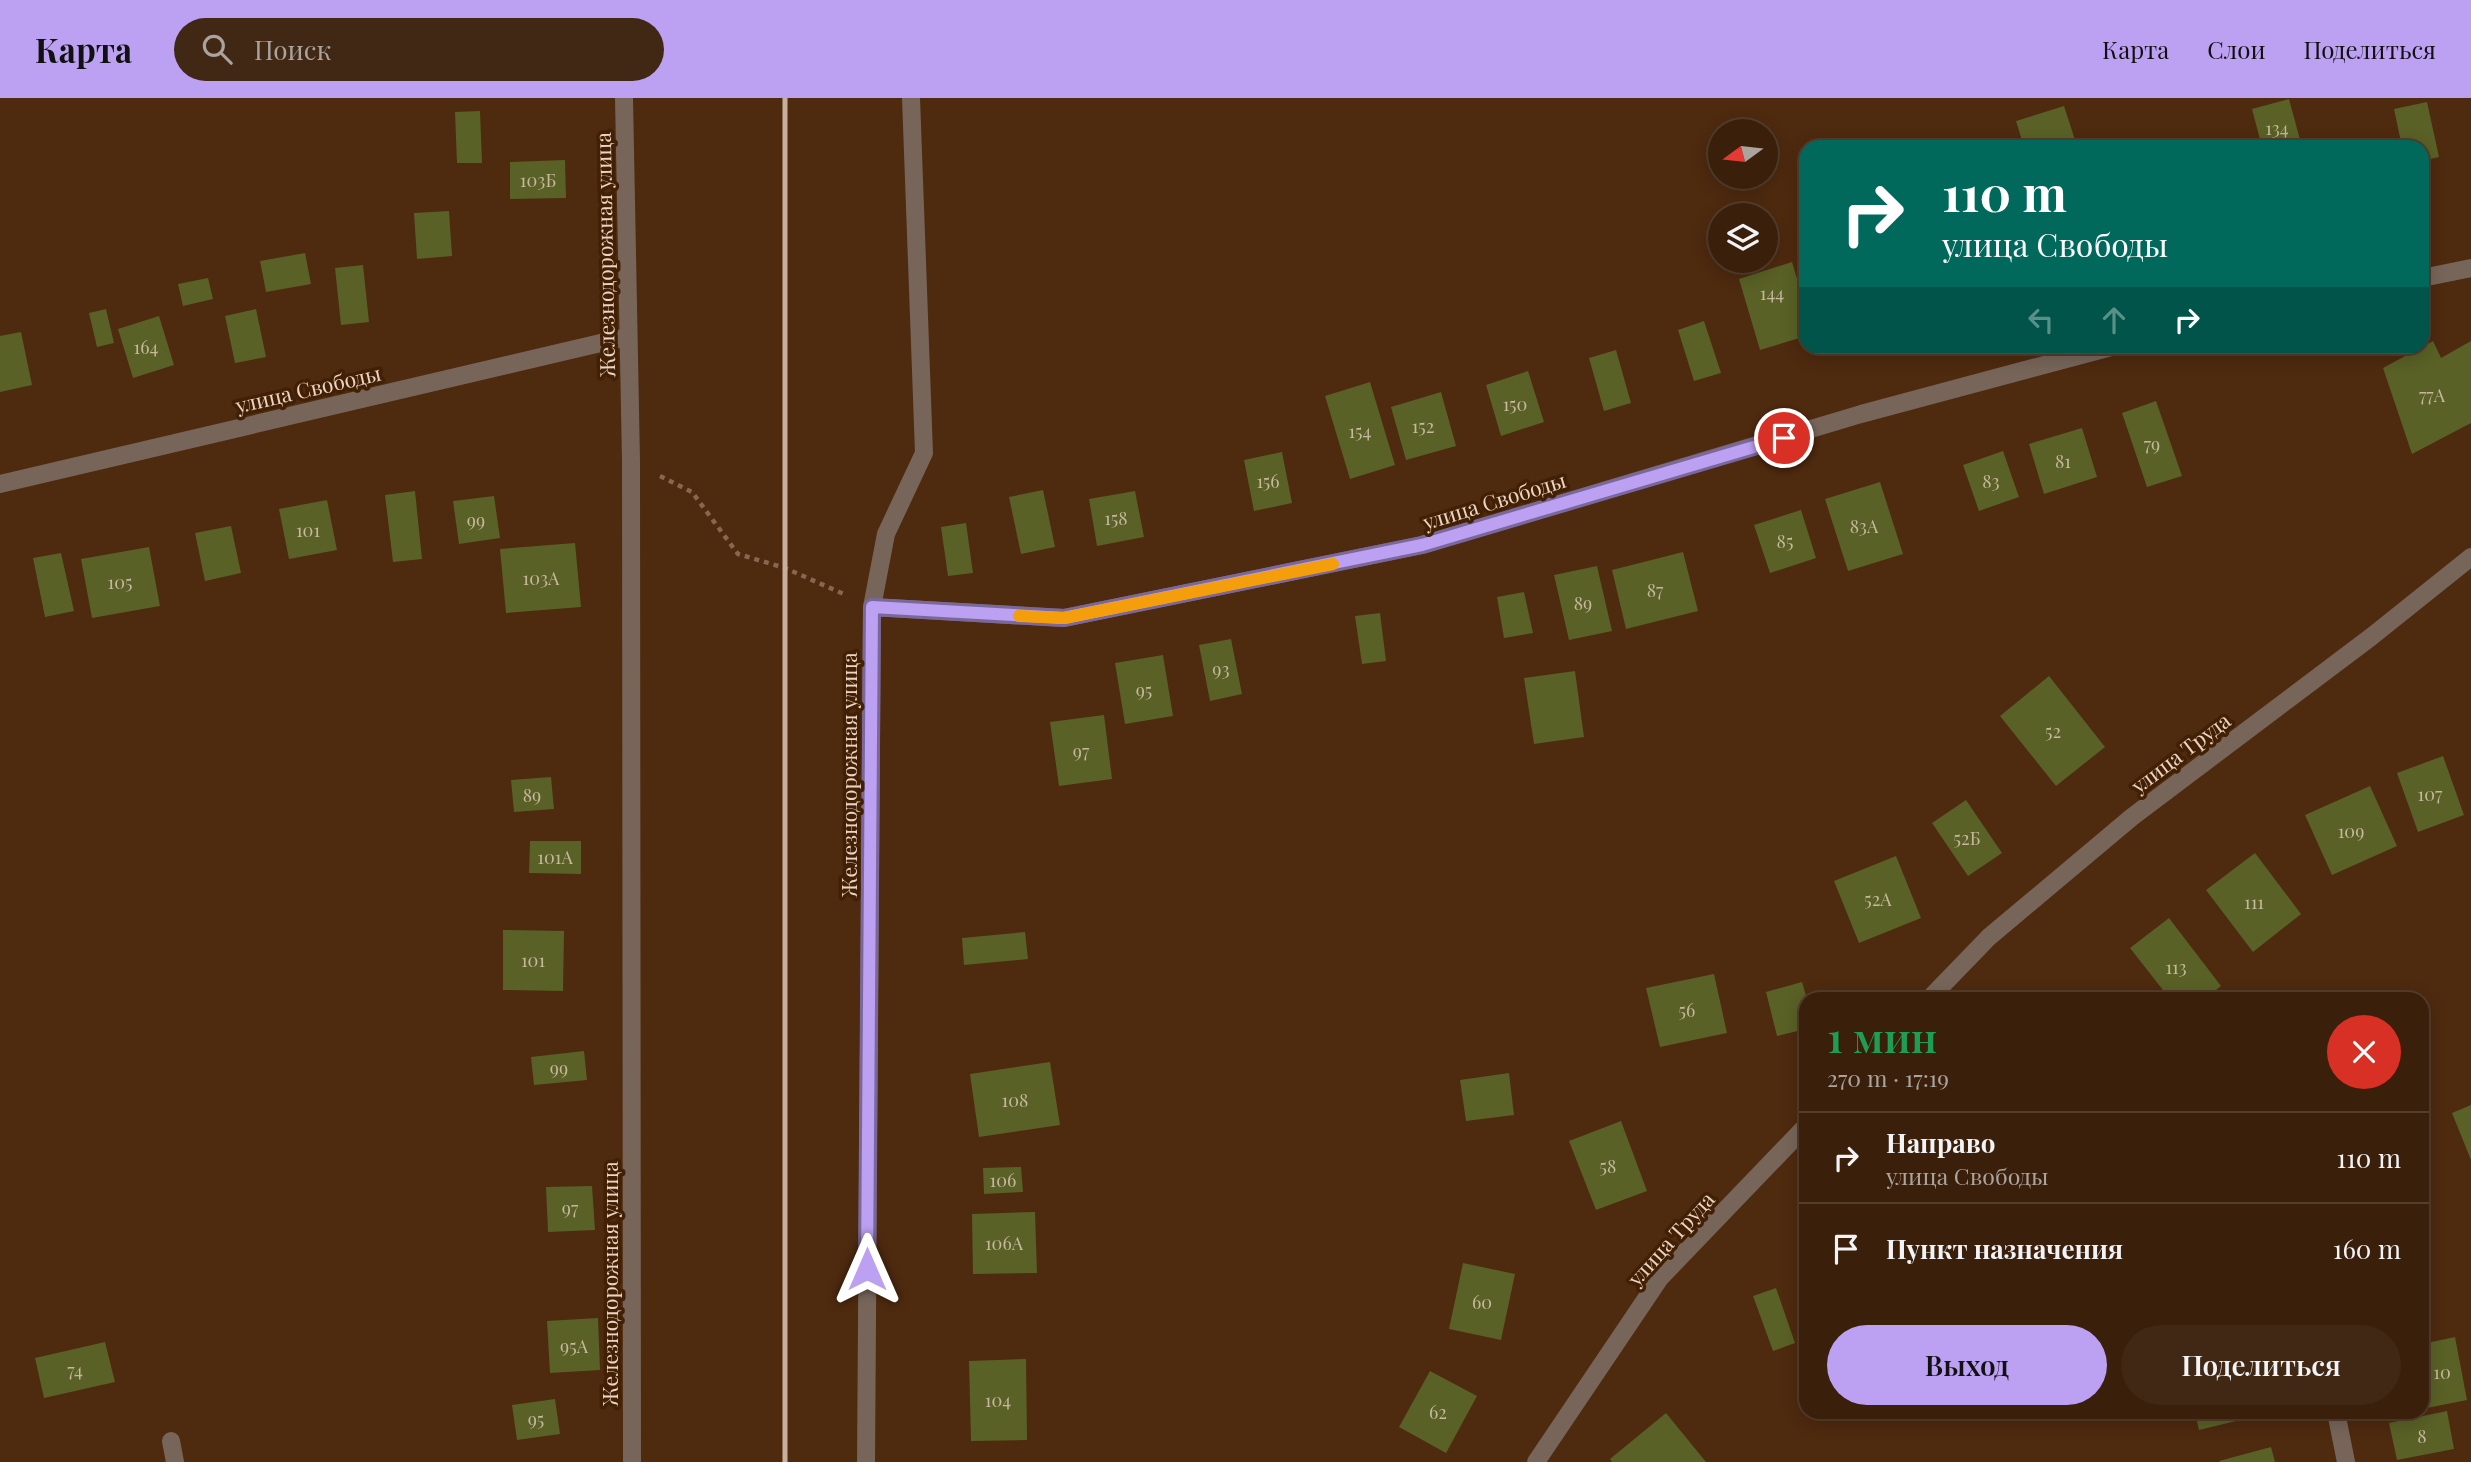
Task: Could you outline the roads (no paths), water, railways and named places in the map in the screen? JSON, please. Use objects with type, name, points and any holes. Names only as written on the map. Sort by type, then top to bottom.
[{"type":"street","name":"Железнодорожная улица","points":[[624,98],[626,337],[631,461],[632,1462]]},
{"type":"street","name":"Железнодорожная улица","points":[[866,1462],[872,607],[886,534],[925,453],[911,98]]},
{"type":"street","points":[[2429,277],[2471,268]]},
{"type":"street","name":"улица Свободы","points":[[0,484],[626,337]]},
{"type":"street","name":"улица Свободы","points":[[872,607],[1064,618],[1422,545],[1861,414],[2085,354]]},
{"type":"street","name":"улица Труда","points":[[1936,992],[1989,937],[2132,817],[2371,637],[2471,557]]},
{"type":"street","name":"улица Труда","points":[[1536,1462],[1660,1278],[1799,1133]]},
{"type":"street","points":[[2337,1419],[2346,1462]]},
{"type":"street","points":[[171,1441],[175,1462]]},
{"type":"railway","points":[[785,98],[785,1462]]}]
